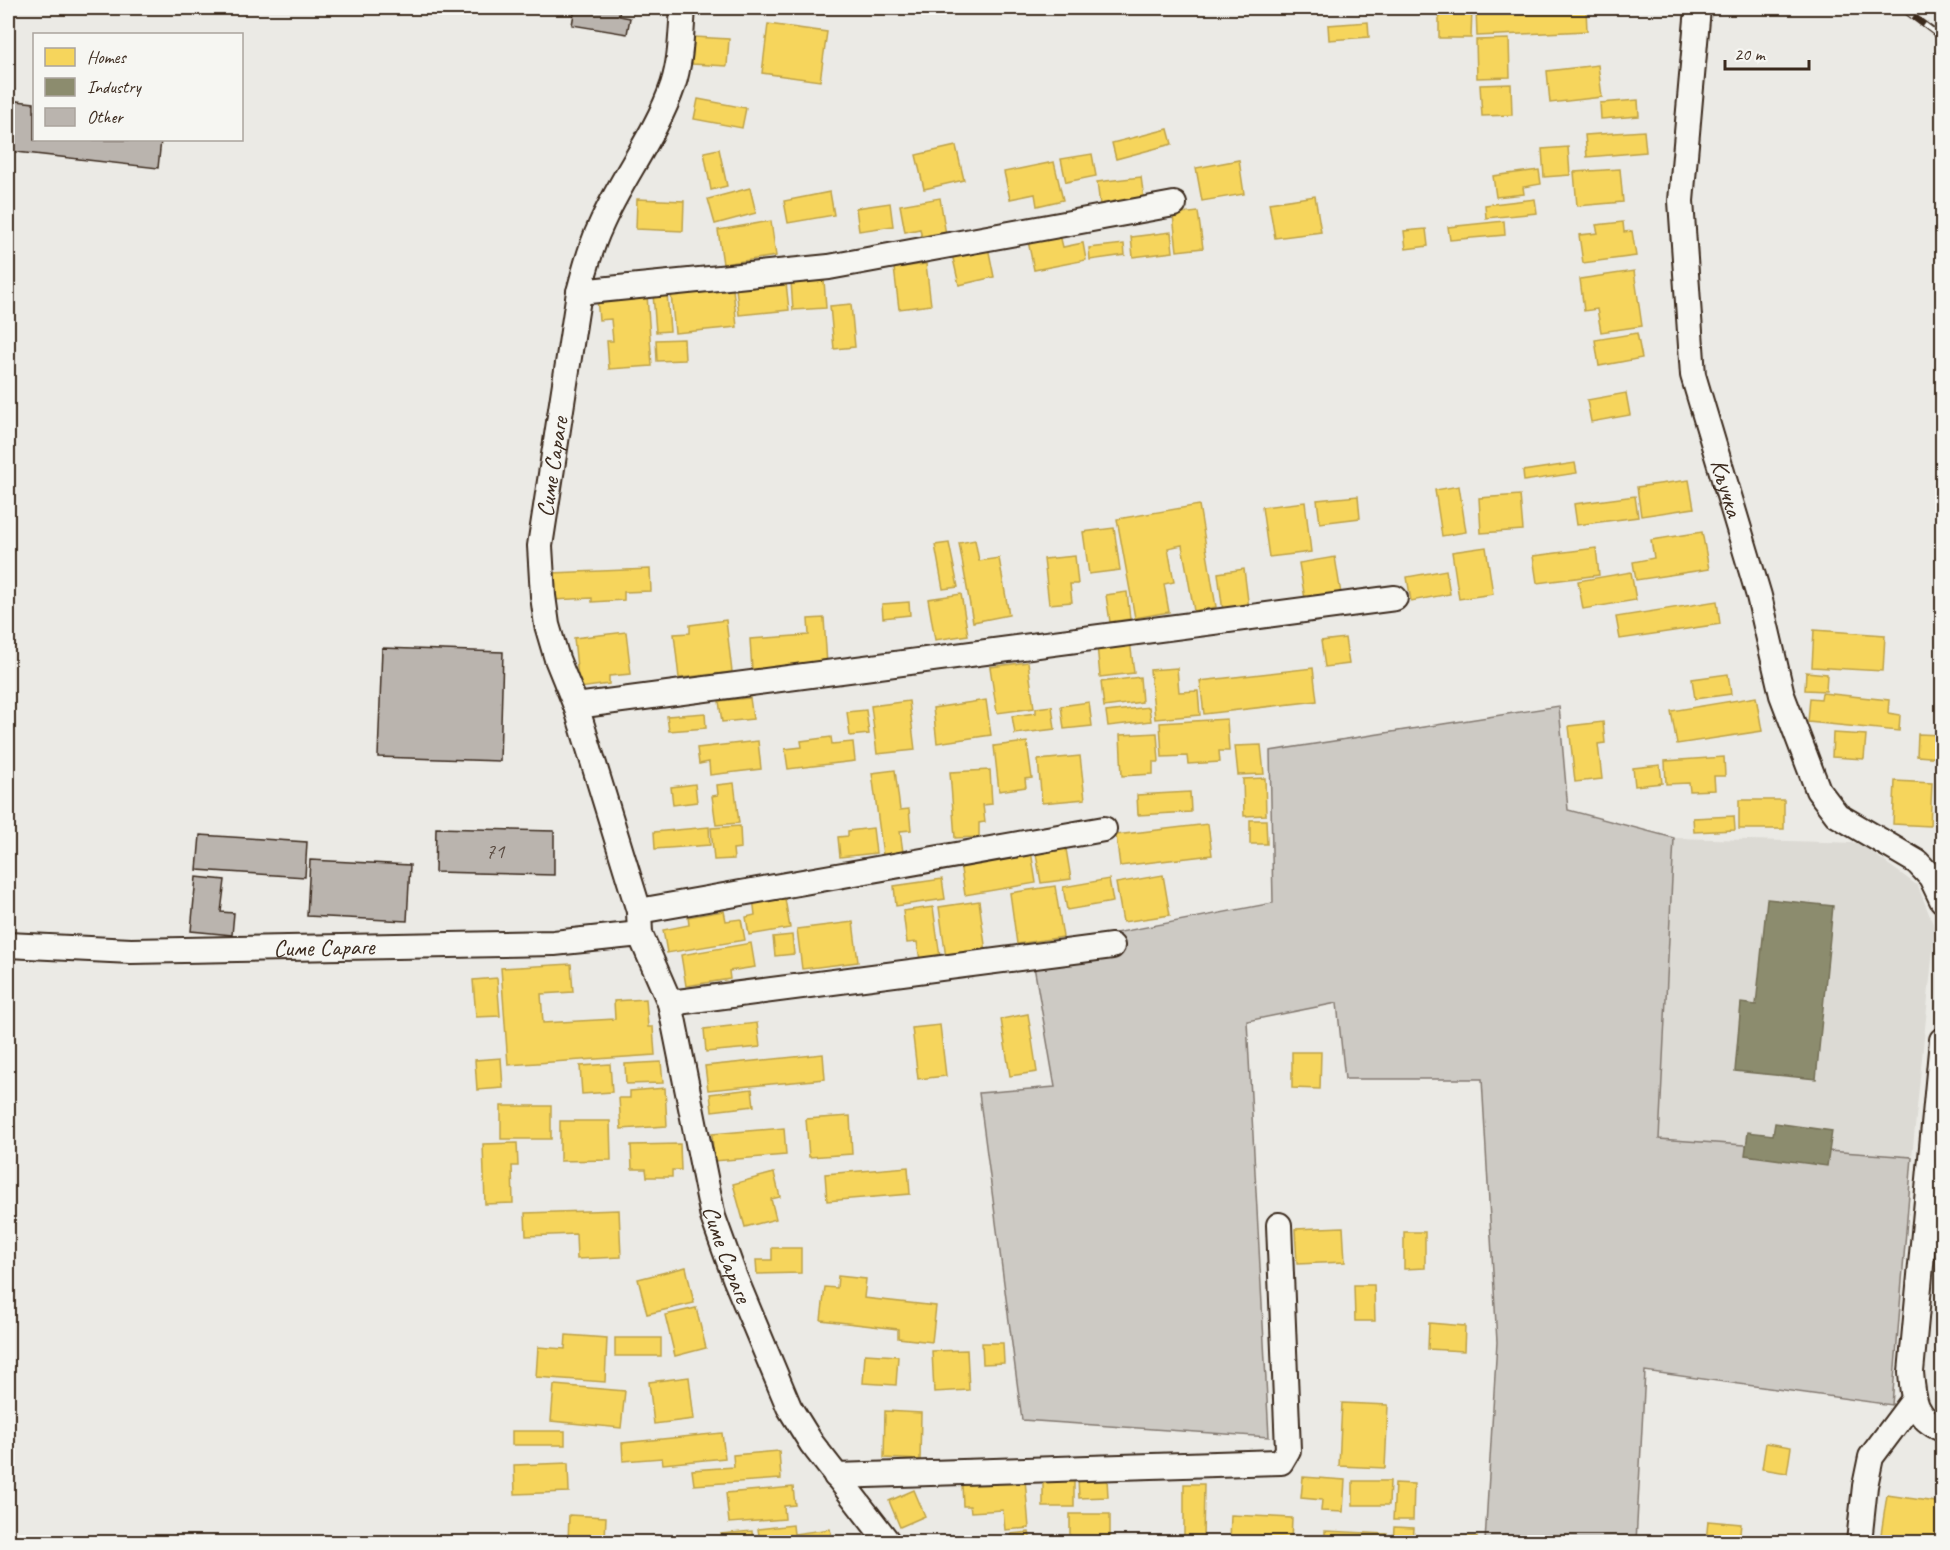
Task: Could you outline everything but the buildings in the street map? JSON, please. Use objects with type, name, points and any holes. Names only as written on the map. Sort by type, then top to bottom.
[{"type":"street","name":"Симе Сараге","points":[[683,8],[674,82],[643,148],[600,226],[588,257],[579,292],[540,546],[543,596],[557,659],[576,706],[639,923],[670,1003],[713,1217],[735,1278],[789,1407],[812,1444],[888,1542]]},
{"type":"street","name":"Кључка","points":[[1698,8],[1681,201],[1693,375],[1759,596],[1782,695],[1818,790],[1837,815],[1917,862],[1931,877],[1942,900]]},
{"type":"street","points":[[579,292],[829,267],[1174,204]]},
{"type":"street","points":[[576,706],[1395,598]]},
{"type":"street","points":[[639,923],[1104,829]]},
{"type":"street","name":"Симе Сараге","points":[[8,945],[157,951],[554,943],[639,923]]},
{"type":"street","points":[[670,1003],[1112,946]]},
{"type":"street","points":[[1942,1040],[1911,1372],[1913,1401],[1922,1415],[1942,1429]]},
{"type":"street","points":[[836,1476],[1281,1462],[1288,1450],[1279,1225]]},
{"type":"street","points":[[1859,1542],[1865,1486],[1871,1457],[1913,1401]]},
{"type":"shaded area","points":[[1559,706],[1568,810],[1674,838],[1659,1139],[1912,1157],[1892,1405],[1645,1371],[1636,1542],[1485,1542],[1497,1342],[1482,1079],[1345,1079],[1337,1003],[1247,1021],[1269,1437],[1022,1420],[979,1093],[1055,1087],[1031,949],[1273,903],[1270,751]]},
{"type":"shaded area","points":[[1674,838],[1859,843],[1918,886],[1935,929],[1912,1157],[1658,1140]]},
{"type":"railway","points":[[1902,8],[1942,38]]}]
